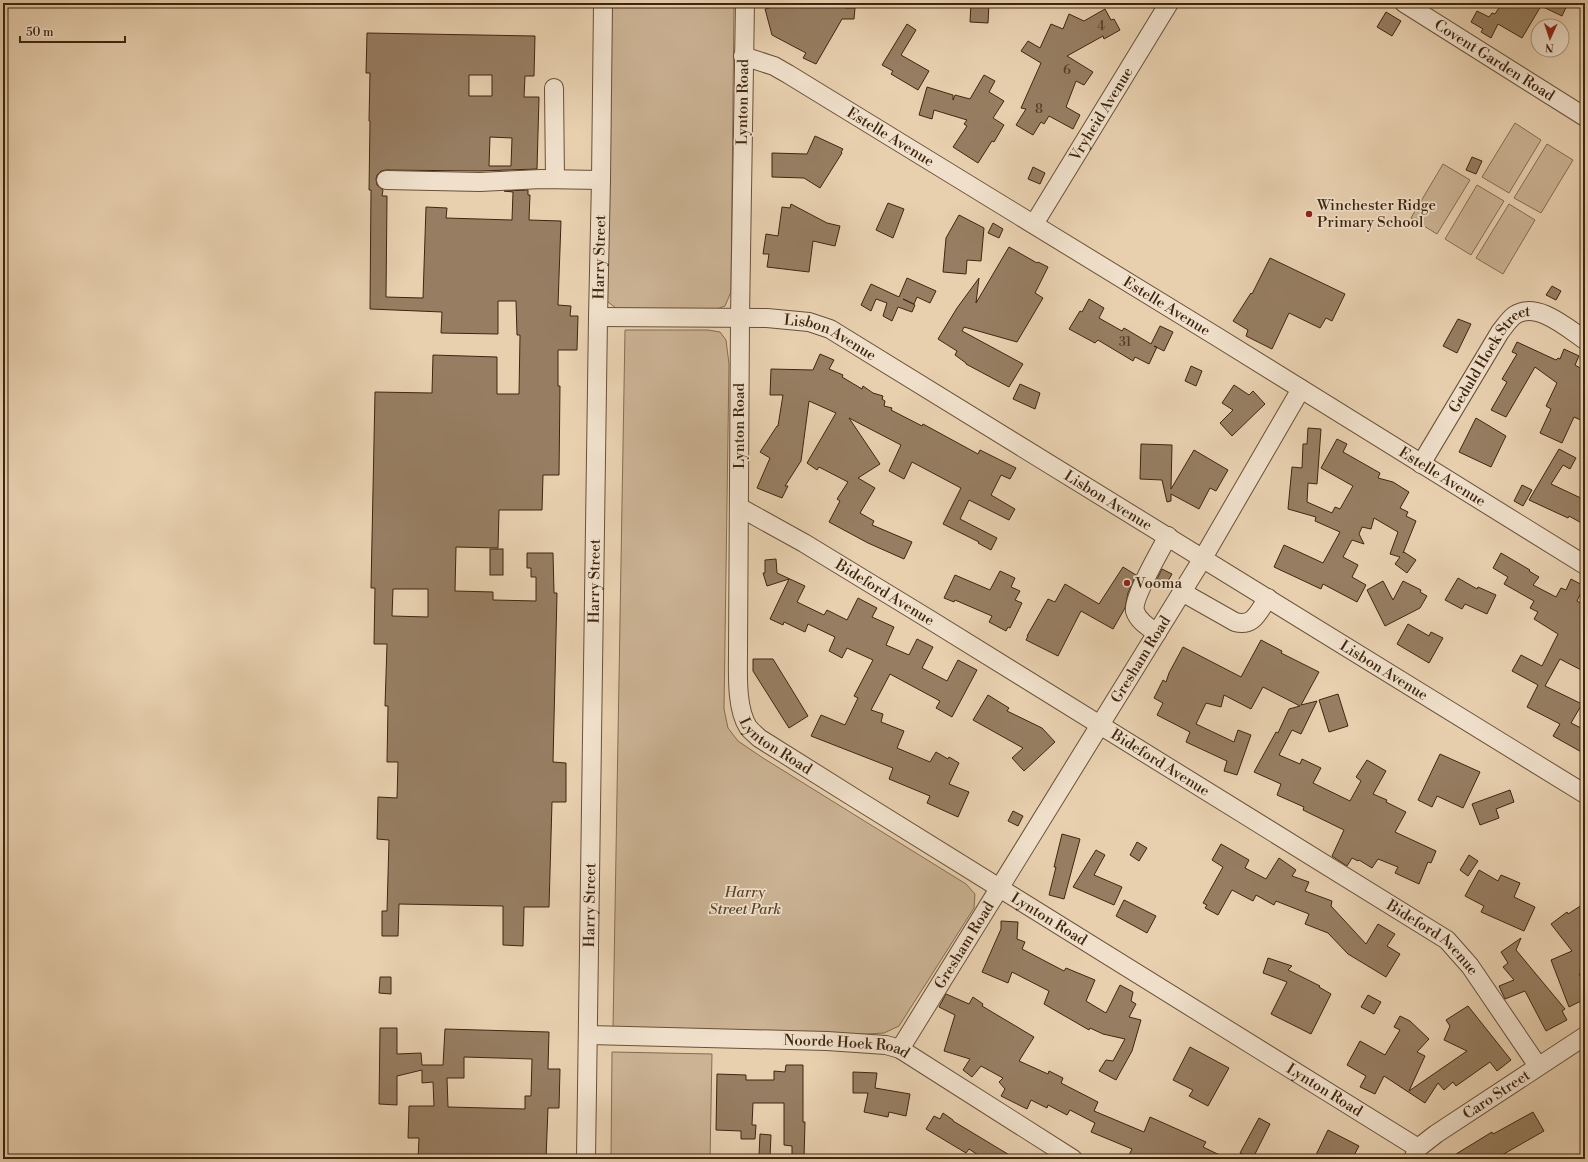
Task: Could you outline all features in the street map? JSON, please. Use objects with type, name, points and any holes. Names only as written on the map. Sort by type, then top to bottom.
[{"type":"street","name":"Harry Street","points":[[586,1159],[603,3]]},
{"type":"street","name":"Lynton Road","points":[[745,3],[743,56],[738,506],[739,690],[743,714],[749,728],[759,738],[998,888],[1200,1012],[1416,1154]]},
{"type":"street","name":"Vryheid Avenue","points":[[1034,224],[1170,3]]},
{"type":"street","name":"Covent Garden Road","points":[[1404,3],[1585,117]]},
{"type":"street","name":"Estelle Avenue","points":[[743,56],[774,66],[788,74],[1034,224],[1585,565]]},
{"type":"street","points":[[554,88],[555,179]]},
{"type":"street","points":[[386,180],[480,182],[555,179],[601,180]]},
{"type":"street","name":"Geduld Hoek Street","points":[[1421,464],[1500,332],[1515,315],[1531,311],[1542,313],[1585,340]]},
{"type":"street","name":"Lisbon Avenue","points":[[598,317],[740,317],[798,320],[819,324],[830,329],[1585,794]]},
{"type":"street","name":"Gresham Road","points":[[900,1049],[1203,558],[1301,389]]},
{"type":"street","name":"Bideford Avenue","points":[[738,506],[804,543],[1100,724],[1447,940],[1470,966],[1538,1066]]},
{"type":"street","points":[[1156,633],[1143,623],[1136,612],[1135,606],[1149,573],[1168,536]]},
{"type":"street","points":[[1182,592],[1234,622],[1243,624],[1251,622],[1268,598]]},
{"type":"street","name":"Noorde Hoek Road","points":[[588,1035],[827,1041],[886,1045],[900,1049],[1073,1159]]},
{"type":"street","name":"Caro Street","points":[[1416,1154],[1458,1119],[1585,1036]]},
{"type":"green space","points":[[611,3],[734,3],[731,292],[725,306],[714,310],[617,309],[608,302],[605,293]]},
{"type":"green space","points":[[1515,123],[1541,140],[1509,193],[1482,177]]},
{"type":"green space","points":[[1547,144],[1573,160],[1541,213],[1514,198]]},
{"type":"green space","points":[[1443,164],[1470,180],[1437,234],[1411,218]]},
{"type":"green space","points":[[1477,185],[1504,201],[1471,255],[1445,239]]},
{"type":"green space","points":[[1509,204],[1535,220],[1503,274],[1476,258]]},
{"type":"green space","name":"Harry Street Park","points":[[625,330],[708,330],[720,332],[726,340],[729,364],[724,709],[728,728],[738,741],[763,758],[966,884],[975,894],[974,908],[899,1026],[884,1033],[867,1034],[613,1028]]},
{"type":"green space","points":[[612,1052],[712,1054],[710,1159],[611,1159]]},
{"type":"building","points":[[788,3],[845,3],[845,8],[855,8],[854,19],[842,19],[816,64],[803,58],[806,53],[772,35],[765,9]]},
{"type":"building","points":[[971,3],[989,3],[988,23],[970,22]]},
{"type":"building","points":[[1502,3],[1568,3],[1562,16],[1541,6],[1534,18],[1530,18],[1530,25],[1522,38],[1498,24],[1491,38],[1481,32],[1483,29],[1471,22],[1477,11],[1489,17],[1492,13],[1495,14]]},
{"type":"building","points":[[1105,9],[1111,20],[1114,19],[1120,30],[1104,39],[1103,36],[1067,56],[1093,72],[1084,85],[1076,81],[1066,107],[1080,115],[1073,129],[1049,116],[1044,124],[1041,122],[1033,135],[1016,125],[1026,109],[1021,108],[1041,63],[1021,51],[1028,41],[1040,48],[1051,24],[1063,29],[1069,14],[1084,21]]},
{"type":"building","points":[[1386,12],[1401,21],[1392,36],[1377,27]]},
{"type":"building","points":[[907,24],[916,30],[901,55],[929,71],[918,90],[891,74],[893,71],[882,65]]},
{"type":"building","points":[[367,33],[535,36],[534,76],[525,76],[524,97],[539,97],[537,169],[480,171],[386,170],[381,171],[377,175],[376,179],[377,185],[383,190],[382,196],[387,196],[386,297],[423,298],[426,207],[447,208],[446,218],[512,220],[513,192],[504,191],[528,190],[528,195],[530,195],[529,220],[561,221],[558,305],[571,306],[570,316],[578,316],[577,350],[558,350],[558,386],[560,386],[559,475],[543,475],[542,510],[499,510],[498,548],[456,547],[455,591],[493,592],[493,600],[536,601],[536,577],[531,577],[531,568],[527,568],[527,553],[553,553],[554,593],[557,593],[553,762],[566,763],[566,802],[552,802],[549,907],[524,907],[523,946],[503,945],[503,906],[399,904],[398,936],[382,936],[382,911],[387,911],[389,840],[377,839],[378,797],[397,798],[398,762],[387,762],[388,706],[385,706],[387,644],[374,644],[375,588],[371,588],[375,392],[432,393],[433,355],[497,357],[497,394],[519,394],[520,335],[517,335],[516,301],[498,301],[498,334],[441,333],[442,312],[370,309],[370,73],[366,73]],"holes":[[[469,75],[492,75],[492,96],[469,96]],[[490,137],[512,138],[511,166],[489,166]],[[393,589],[428,589],[428,617],[392,616]]]},
{"type":"building","points":[[984,75],[995,81],[989,92],[1004,101],[993,118],[1004,125],[994,142],[992,141],[978,163],[953,147],[967,126],[964,124],[967,120],[934,110],[932,119],[919,115],[927,87],[953,95],[953,100],[955,95],[970,99]]},
{"type":"building","points":[[815,136],[843,149],[820,188],[804,178],[772,177],[772,153],[807,154]]},
{"type":"building","points":[[1472,157],[1482,161],[1476,174],[1466,170]]},
{"type":"building","points":[[1033,167],[1045,173],[1040,184],[1028,179]]},
{"type":"building","points":[[888,203],[904,209],[893,238],[876,230]]},
{"type":"building","points":[[791,204],[827,223],[840,226],[835,246],[813,241],[809,272],[767,267],[769,254],[763,254],[766,234],[778,236],[782,207],[790,208]]},
{"type":"building","points":[[959,215],[984,228],[981,261],[967,260],[966,274],[943,272],[946,238]]},
{"type":"building","points":[[993,223],[1003,229],[999,238],[988,233]]},
{"type":"building","points":[[1009,247],[1037,263],[1038,262],[1048,267],[1035,293],[1043,298],[1017,342],[964,327],[962,331],[1023,364],[1009,387],[966,364],[955,355],[957,351],[938,339],[957,308],[979,278],[976,303]]},
{"type":"building","points":[[1270,258],[1345,294],[1332,321],[1326,318],[1320,328],[1289,313],[1272,349],[1246,336],[1248,330],[1233,321],[1251,293],[1252,294]]},
{"type":"building","points":[[907,278],[936,291],[930,303],[917,297],[914,304],[903,299],[915,305],[912,312],[898,307],[892,321],[883,316],[887,303],[876,299],[871,311],[861,305],[871,284],[899,297]]},
{"type":"building","points":[[1552,286],[1561,291],[1556,300],[1546,295]]},
{"type":"building","points":[[1089,299],[1104,308],[1099,318],[1122,331],[1124,328],[1151,344],[1160,326],[1173,332],[1164,351],[1157,347],[1149,364],[1135,357],[1133,361],[1098,340],[1095,343],[1069,329],[1080,311],[1082,312]]},
{"type":"building","points":[[1458,319],[1471,324],[1457,353],[1443,346]]},
{"type":"building","points":[[1517,342],[1556,360],[1558,358],[1560,359],[1564,349],[1579,356],[1575,365],[1585,371],[1585,422],[1574,417],[1562,443],[1540,433],[1551,409],[1546,406],[1557,383],[1535,367],[1506,417],[1491,410],[1507,382],[1502,379],[1517,354],[1512,352]]},
{"type":"building","points":[[820,354],[834,360],[829,369],[843,375],[842,377],[862,389],[863,386],[873,393],[883,396],[882,399],[885,401],[884,406],[892,408],[891,410],[922,426],[923,424],[978,454],[980,450],[1016,468],[1010,479],[1001,475],[991,495],[1015,509],[1009,520],[969,500],[960,519],[997,538],[991,550],[978,543],[979,542],[943,524],[961,488],[912,462],[904,479],[889,471],[901,445],[849,418],[880,464],[858,478],[875,488],[860,513],[874,521],[872,525],[912,542],[904,559],[868,543],[829,522],[840,501],[837,499],[848,482],[819,467],[817,470],[807,463],[836,413],[809,401],[801,461],[785,486],[788,486],[782,498],[757,488],[770,458],[760,452],[778,426],[783,395],[770,395],[771,369],[813,370]]},
{"type":"building","points":[[1191,366],[1202,371],[1196,386],[1185,381]]},
{"type":"building","points":[[1020,384],[1040,393],[1035,409],[1013,399]]},
{"type":"building","points":[[1234,385],[1249,395],[1253,391],[1265,404],[1232,436],[1220,423],[1233,410],[1222,403]]},
{"type":"building","points":[[1476,418],[1506,436],[1491,467],[1459,452]]},
{"type":"building","points":[[1308,428],[1321,429],[1317,484],[1308,483],[1307,502],[1332,513],[1335,507],[1340,509],[1353,486],[1321,468],[1337,439],[1347,444],[1343,452],[1380,473],[1378,478],[1393,482],[1409,492],[1400,508],[1408,512],[1406,516],[1416,521],[1403,553],[1404,552],[1416,560],[1407,573],[1395,564],[1400,557],[1390,554],[1398,532],[1374,518],[1371,529],[1362,527],[1359,534],[1364,544],[1352,540],[1343,557],[1358,565],[1352,577],[1366,585],[1357,602],[1323,584],[1321,589],[1274,567],[1284,545],[1323,563],[1340,532],[1315,521],[1316,517],[1288,509],[1292,467],[1302,468],[1303,444],[1307,444]]},
{"type":"building","points":[[1141,444],[1172,445],[1171,489],[1194,450],[1228,470],[1216,491],[1210,488],[1199,509],[1171,494],[1171,501],[1167,502],[1162,480],[1140,479]]},
{"type":"building","points":[[1559,449],[1576,458],[1570,469],[1563,465],[1551,484],[1585,500],[1585,525],[1569,516],[1568,518],[1529,500]]},
{"type":"building","points":[[1522,485],[1532,490],[1523,506],[1514,501]]},
{"type":"building","points":[[490,549],[503,549],[503,575],[490,575]]},
{"type":"building","points":[[1501,553],[1539,577],[1533,585],[1556,597],[1561,588],[1566,590],[1571,579],[1584,586],[1577,601],[1585,605],[1585,672],[1560,659],[1545,686],[1582,704],[1571,723],[1585,730],[1585,754],[1553,736],[1560,724],[1527,707],[1538,685],[1512,671],[1521,655],[1542,666],[1558,634],[1534,619],[1538,612],[1530,608],[1534,601],[1504,584],[1508,577],[1493,568]]},
{"type":"building","points":[[776,559],[777,573],[805,586],[797,602],[824,615],[827,610],[847,620],[858,598],[877,608],[872,617],[894,627],[886,645],[909,655],[917,639],[933,647],[922,668],[947,681],[958,660],[977,670],[952,717],[936,708],[940,701],[890,674],[871,710],[883,714],[881,722],[904,731],[897,748],[930,762],[936,752],[959,763],[949,784],[969,792],[958,817],[927,803],[930,796],[889,779],[893,768],[811,736],[821,715],[845,725],[858,698],[854,696],[873,660],[847,648],[842,658],[829,651],[835,637],[808,624],[805,632],[784,622],[783,625],[770,619],[789,579],[767,586],[763,573],[765,573],[765,560]]},
{"type":"building","points":[[1123,567],[1136,575],[1128,593],[1125,608],[1113,629],[1081,611],[1058,656],[1026,640],[1048,599],[1055,602],[1065,584],[1099,604]]},
{"type":"building","points":[[1162,569],[1172,574],[1165,586],[1156,581]]},
{"type":"building","points":[[1000,571],[1015,578],[1011,587],[1020,591],[1015,600],[1022,603],[1010,628],[1008,627],[1006,631],[989,622],[992,616],[955,600],[954,602],[944,598],[955,575],[990,590]]},
{"type":"building","points":[[1458,578],[1477,589],[1478,587],[1496,595],[1487,614],[1465,604],[1462,609],[1445,600]]},
{"type":"building","points":[[1383,581],[1393,600],[1403,581],[1421,590],[1420,592],[1427,596],[1420,608],[1385,626],[1367,590]]},
{"type":"building","points":[[1408,624],[1429,636],[1431,632],[1443,638],[1429,663],[1397,644]]},
{"type":"building","points":[[1261,640],[1282,651],[1281,653],[1319,672],[1301,705],[1317,701],[1301,734],[1292,730],[1279,755],[1300,764],[1302,759],[1321,768],[1313,783],[1350,801],[1361,781],[1356,777],[1367,760],[1386,771],[1373,794],[1387,800],[1386,802],[1406,812],[1395,832],[1436,851],[1431,863],[1428,862],[1419,884],[1395,873],[1398,867],[1378,859],[1372,868],[1359,860],[1358,861],[1352,858],[1347,866],[1332,856],[1344,830],[1303,810],[1304,807],[1277,795],[1281,784],[1254,772],[1276,732],[1278,733],[1289,709],[1300,706],[1263,687],[1251,709],[1224,695],[1221,707],[1206,703],[1196,724],[1234,742],[1238,730],[1251,735],[1237,775],[1224,771],[1227,761],[1186,742],[1190,732],[1157,715],[1163,703],[1154,698],[1163,680],[1166,682],[1169,673],[1183,647],[1241,677]]},
{"type":"building","points":[[753,659],[773,659],[808,716],[789,728],[753,671]]},
{"type":"building","points":[[1338,694],[1348,726],[1329,732],[1319,700]]},
{"type":"building","points":[[988,695],[1009,708],[1007,711],[1042,728],[1055,742],[1024,771],[1012,758],[1023,748],[973,720]]},
{"type":"building","points":[[1440,754],[1480,772],[1463,808],[1437,796],[1432,807],[1418,800]]},
{"type":"building","points":[[1510,790],[1514,802],[1496,809],[1499,818],[1480,825],[1472,804]]},
{"type":"building","points":[[1013,811],[1023,816],[1018,826],[1008,821]]},
{"type":"building","points":[[1062,834],[1080,839],[1064,899],[1049,895]]},
{"type":"building","points":[[1137,842],[1147,848],[1139,861],[1130,855]]},
{"type":"building","points":[[1221,844],[1249,860],[1245,868],[1266,879],[1279,858],[1296,870],[1292,876],[1309,882],[1305,891],[1332,901],[1331,906],[1366,944],[1378,924],[1395,934],[1387,946],[1400,954],[1386,977],[1348,954],[1328,933],[1305,924],[1309,914],[1276,901],[1274,905],[1256,895],[1253,901],[1232,890],[1218,915],[1205,908],[1207,905],[1203,903],[1223,867],[1212,860]]},
{"type":"building","points":[[1096,850],[1105,855],[1094,875],[1122,887],[1114,905],[1073,887]]},
{"type":"building","points":[[1469,855],[1478,861],[1468,876],[1460,870]]},
{"type":"building","points":[[1479,870],[1498,881],[1501,875],[1520,883],[1514,897],[1535,907],[1524,931],[1481,912],[1484,906],[1465,896]]},
{"type":"building","points":[[1124,900],[1156,916],[1147,933],[1116,916]]},
{"type":"building","points":[[1585,903],[1585,971],[1579,974],[1585,984],[1585,999],[1569,1007],[1551,960],[1572,951],[1551,924],[1567,912],[1568,914]]},
{"type":"building","points":[[1001,921],[1018,922],[1017,939],[1025,942],[1022,949],[1064,971],[1066,968],[1095,980],[1086,1001],[1106,1013],[1120,985],[1133,992],[1131,1001],[1136,1004],[1129,1017],[1141,1020],[1132,1051],[1116,1080],[1099,1071],[1106,1060],[1113,1061],[1125,1039],[1103,1034],[1090,1028],[1089,1030],[1044,1004],[1049,991],[1012,972],[1008,983],[982,972],[1001,929]]},
{"type":"building","points":[[1521,938],[1516,950],[1565,1009],[1562,1011],[1567,1020],[1546,1031],[1525,991],[1505,999],[1499,986],[1514,980],[1503,967],[1508,963],[1501,952]]},
{"type":"building","points":[[1268,958],[1292,966],[1288,970],[1320,986],[1319,987],[1331,994],[1311,1034],[1271,1014],[1287,982],[1263,973]]},
{"type":"building","points":[[380,977],[391,977],[391,994],[379,993]]},
{"type":"building","points":[[946,994],[969,1004],[973,997],[983,1004],[982,1006],[1034,1037],[1019,1061],[1048,1074],[1049,1071],[1063,1078],[1061,1083],[1098,1102],[1094,1111],[1144,1132],[1150,1117],[1206,1142],[1203,1147],[1228,1159],[1138,1159],[1129,1155],[1132,1149],[1091,1132],[1095,1123],[1070,1110],[1067,1115],[1048,1105],[1047,1108],[1031,1100],[1027,1109],[1001,1096],[1005,1089],[999,1082],[1003,1078],[981,1066],[972,1077],[963,1070],[970,1059],[944,1051],[955,1015],[939,1007]]},
{"type":"building","points":[[1368,995],[1381,1002],[1374,1014],[1361,1007]]},
{"type":"building","points":[[1468,1006],[1511,1060],[1497,1071],[1490,1062],[1456,1086],[1453,1082],[1444,1090],[1438,1083],[1425,1103],[1384,1076],[1375,1094],[1360,1087],[1366,1076],[1347,1065],[1360,1041],[1385,1055],[1400,1030],[1394,1027],[1400,1016],[1410,1021],[1429,1039],[1417,1052],[1425,1056],[1409,1091],[1467,1051],[1444,1040],[1450,1026],[1446,1020]]},
{"type":"building","points":[[380,1028],[397,1028],[397,1054],[421,1053],[422,1065],[443,1065],[445,1029],[549,1032],[548,1069],[560,1069],[559,1108],[548,1108],[546,1159],[418,1159],[419,1138],[408,1138],[409,1106],[434,1106],[433,1082],[422,1083],[422,1070],[397,1076],[397,1105],[379,1104]],"holes":[[[464,1057],[532,1059],[531,1096],[525,1096],[525,1109],[448,1107],[447,1078],[464,1078]]]},
{"type":"building","points":[[1190,1047],[1229,1068],[1208,1106],[1189,1096],[1193,1090],[1173,1080]]},
{"type":"building","points":[[786,1065],[803,1065],[803,1122],[805,1122],[804,1159],[792,1159],[792,1146],[784,1145],[784,1103],[753,1103],[752,1125],[756,1125],[755,1139],[741,1139],[741,1131],[716,1130],[717,1074],[746,1075],[746,1080],[774,1080],[774,1071],[785,1072]]},
{"type":"building","points":[[853,1072],[877,1073],[875,1088],[910,1094],[906,1116],[889,1112],[888,1117],[864,1112],[868,1093],[853,1093]]},
{"type":"building","points":[[1533,1112],[1544,1131],[1495,1159],[1448,1159],[1492,1132],[1493,1134]]},
{"type":"building","points":[[943,1113],[953,1121],[1016,1159],[984,1159],[969,1149],[966,1153],[926,1129],[934,1116],[940,1119]]},
{"type":"building","points":[[1259,1118],[1270,1124],[1253,1158],[1240,1153]]},
{"type":"building","points":[[1328,1130],[1359,1146],[1352,1159],[1314,1159]]},
{"type":"building","points":[[760,1134],[771,1135],[770,1157],[759,1156]]},
{"type":"place","name":"Winchester Ridge Primary School","points":[[1309,214]]},
{"type":"place","name":"Vooma","points":[[1127,583]]}]
